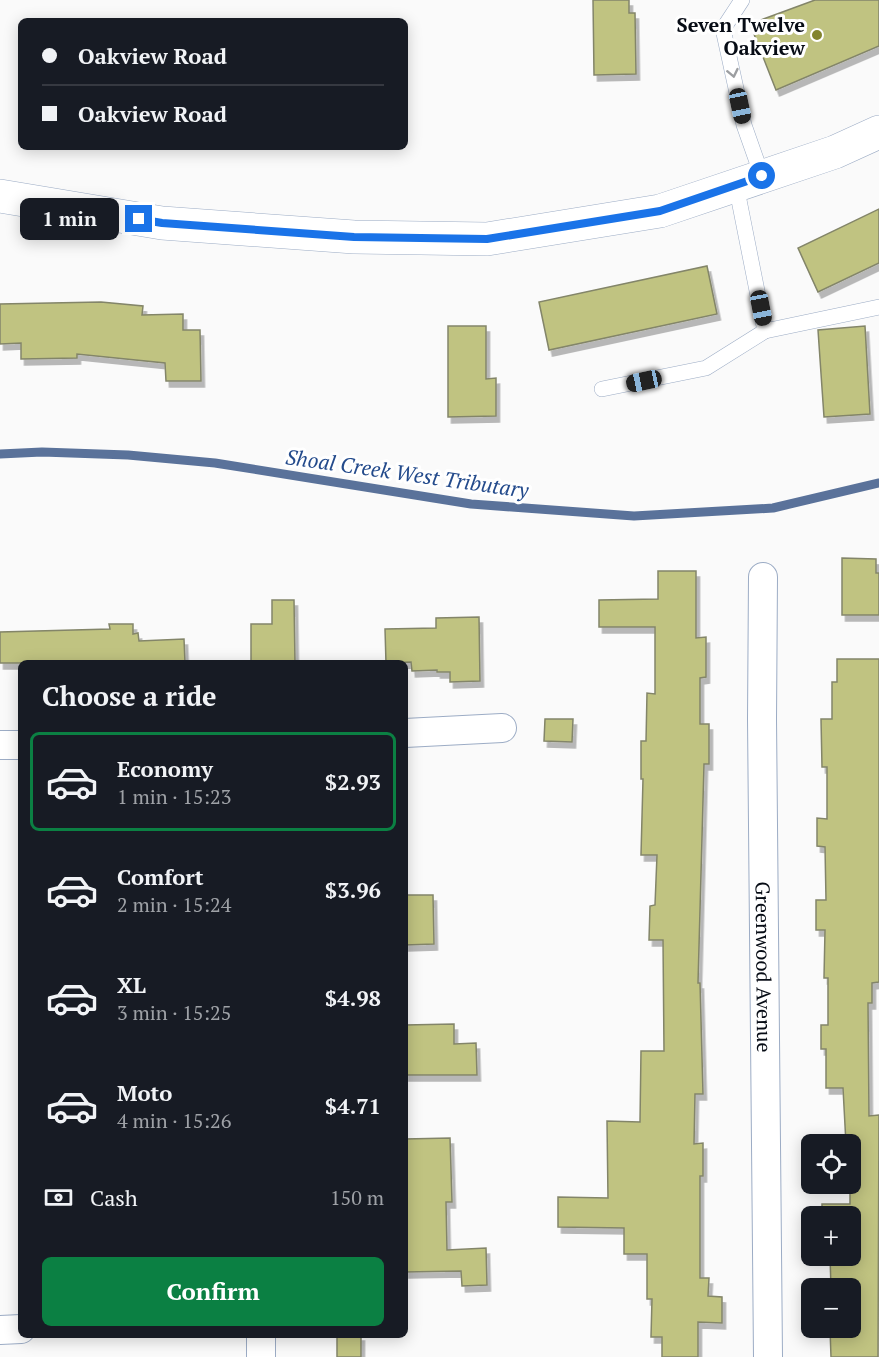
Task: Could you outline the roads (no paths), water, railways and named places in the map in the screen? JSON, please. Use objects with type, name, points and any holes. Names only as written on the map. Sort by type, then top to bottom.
[{"type":"street","points":[[0,196],[162,223],[354,237],[487,239],[660,211],[836,152],[879,132]]},
{"type":"street","name":"Greenwood Avenue","points":[[763,577],[762,719],[768,1357]]},
{"type":"street","points":[[408,733],[502,728]]},
{"type":"street","points":[[0,745],[18,745]]},
{"type":"street","points":[[0,1330],[18,1329]]},
{"type":"street","points":[[261,1338],[261,1357]]},
{"type":"lane","points":[[742,0],[723,29],[744,125],[765,331]]},
{"type":"lane","points":[[602,390],[706,368],[765,331],[879,307]]},
{"type":"waterway","name":"Shoal Creek West Tributary","points":[[0,454],[42,452],[128,455],[215,463],[471,504],[634,516],[773,508],[879,483]]},
{"type":"place","name":"Seven Twelve Oakview","points":[[817,35]]}]
